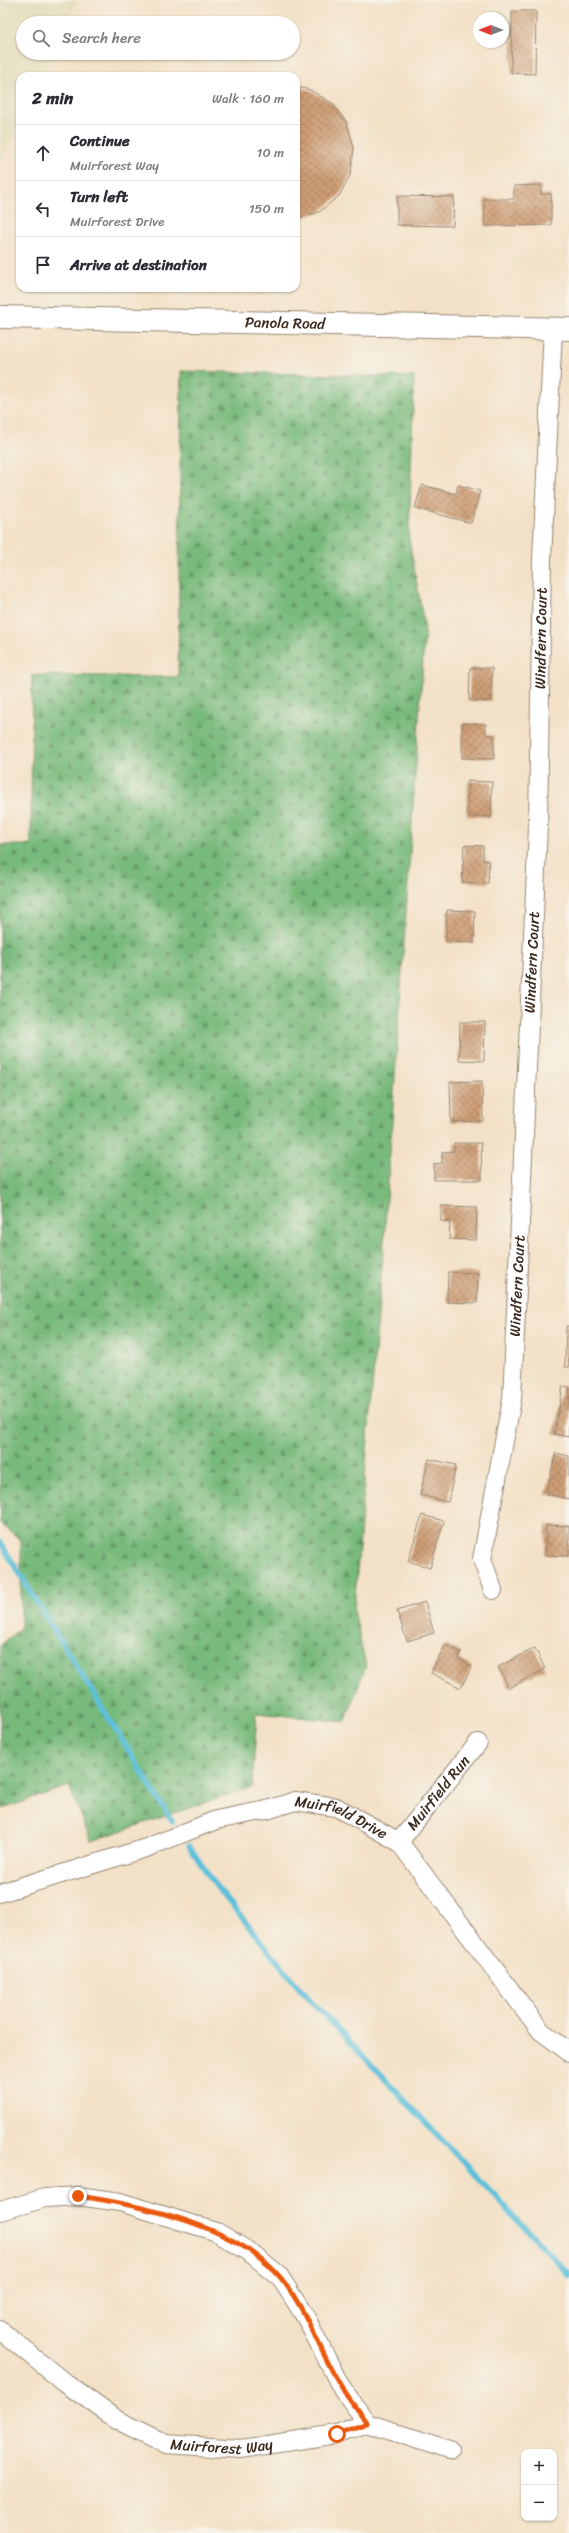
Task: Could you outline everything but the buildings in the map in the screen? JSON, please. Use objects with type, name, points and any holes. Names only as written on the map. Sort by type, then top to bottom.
[{"type":"main road","name":"Panola Road","points":[[0,317],[561,329]]},
{"type":"street","name":"Windfern Court","points":[[493,1590],[482,1559],[512,1399],[538,826],[542,559],[561,329]]},
{"type":"street","name":"Muirfield Run","points":[[399,1842],[478,1743]]},
{"type":"street","name":"Muirfield Drive","points":[[0,1893],[146,1848],[216,1820],[267,1810],[295,1801],[336,1807],[399,1842],[541,2031],[569,2052]]},
{"type":"street","points":[[0,2211],[45,2198],[78,2196],[120,2202],[217,2232],[248,2251],[280,2277],[306,2318],[340,2385],[367,2423],[449,2450]]},
{"type":"street","name":"Muirforest Way","points":[[0,2330],[65,2383],[117,2420],[166,2444],[241,2449],[337,2434],[367,2423]]},
{"type":"shaded area","points":[[0,0],[78,0],[70,16],[16,16],[16,60],[50,60],[44,72],[16,72],[16,130],[0,164]]},
{"type":"green space","points":[[181,371],[414,377],[409,539],[425,629],[384,1241],[354,1610],[366,1666],[345,1722],[257,1713],[252,1787],[91,1841],[69,1786],[0,1810],[0,1646],[21,1627],[21,1540],[0,1523],[0,845],[31,845],[32,675],[178,677]]},
{"type":"waterway","points":[[0,1542],[172,1821]]},
{"type":"waterway","points":[[189,1846],[216,1886],[300,1989],[569,2275]]},
{"type":"route","points":[[78,2196],[120,2202],[217,2232],[248,2251],[280,2277],[306,2318],[340,2385],[367,2423],[337,2434]]}]
